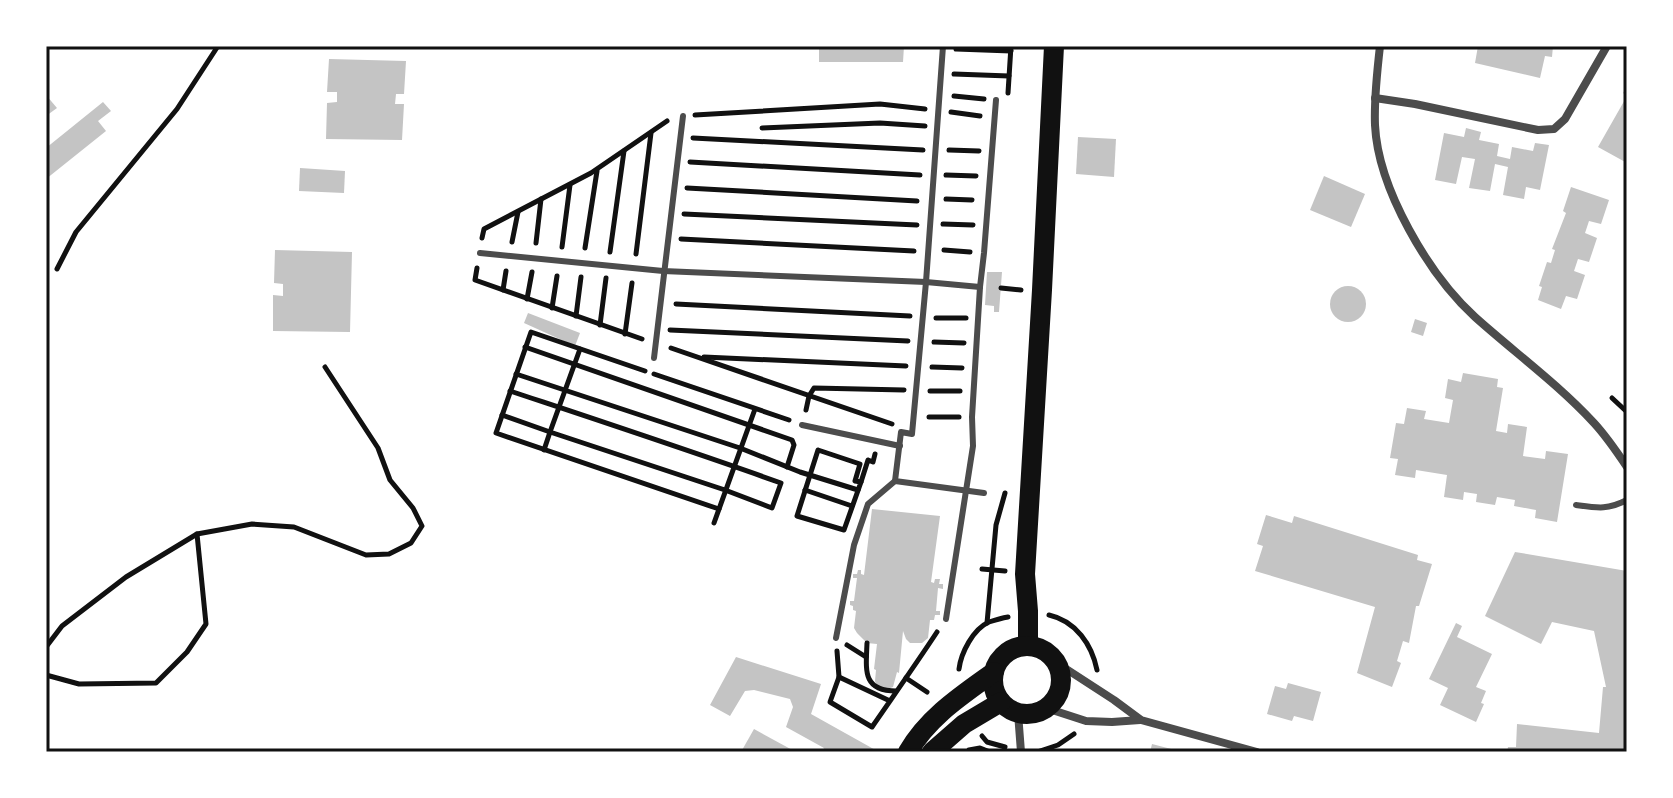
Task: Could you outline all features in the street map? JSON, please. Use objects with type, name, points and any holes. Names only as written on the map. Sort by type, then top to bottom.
[{"type":"main road","points":[[1028,645],[1025,574],[1054,46]]},
{"type":"main road","points":[[932,752],[964,724],[1010,708],[1038,712],[1046,708],[1059,692],[1061,683],[1057,663],[1045,651],[1028,645],[1017,647],[1006,652],[998,661],[993,682],[995,693],[1010,708]]},
{"type":"main road","points":[[908,752],[916,737],[937,715],[994,672]]},
{"type":"street","points":[[1380,46],[1375,127],[1386,176],[1420,248],[1446,285],[1473,315],[1594,423],[1627,467]]},
{"type":"street","points":[[1375,98],[1538,130],[1554,129],[1565,119],[1607,46]]},
{"type":"street","points":[[1057,663],[1141,720]]},
{"type":"street","points":[[1010,708],[1021,752]]},
{"type":"street","points":[[1046,708],[1086,721],[1141,720],[1257,752]]},
{"type":"lane","points":[[836,638],[854,545],[868,504],[895,481],[901,432],[912,434],[943,47]]},
{"type":"lane","points":[[946,619],[973,446],[980,287],[996,100]]},
{"type":"lane","points":[[654,358],[683,116]]},
{"type":"lane","points":[[480,253],[663,271],[980,287]]},
{"type":"lane","points":[[802,425],[900,446]]},
{"type":"lane","points":[[895,481],[984,493]]},
{"type":"lane","points":[[1576,505],[1602,509],[1627,500]]},
{"type":"path","points":[[57,269],[76,232],[177,109],[218,46]]},
{"type":"path","points":[[940,94],[1008,99],[1011,48],[943,47]]},
{"type":"path","points":[[942,74],[1009,76]]},
{"type":"path","points":[[901,432],[896,425],[475,280],[484,229],[597,169],[672,118],[880,104],[994,118]]},
{"type":"path","points":[[762,128],[880,123],[938,126]]},
{"type":"path","points":[[625,334],[651,132]]},
{"type":"path","points":[[680,138],[992,151]]},
{"type":"path","points":[[600,325],[624,150]]},
{"type":"path","points":[[677,161],[990,177]]},
{"type":"path","points":[[576,316],[597,169]]},
{"type":"path","points":[[674,187],[923,201],[988,200]]},
{"type":"path","points":[[671,214],[986,225]]},
{"type":"path","points":[[668,238],[984,253]]},
{"type":"path","points":[[1001,288],[1024,290]]},
{"type":"path","points":[[660,304],[979,319]]},
{"type":"path","points":[[657,329],[977,344]]},
{"type":"path","points":[[719,509],[496,433],[531,332],[802,425],[814,388],[974,391]]},
{"type":"path","points":[[525,347],[792,440],[794,445],[787,467]]},
{"type":"path","points":[[544,450],[580,349]]},
{"type":"path","points":[[696,357],[975,368]]},
{"type":"path","points":[[46,647],[62,626],[126,577],[197,534],[252,524],[294,527],[366,555],[389,554],[411,543],[422,526],[413,508],[390,480],[378,448],[325,367]]},
{"type":"path","points":[[516,374],[858,490]]},
{"type":"path","points":[[502,415],[772,508],[781,483],[510,391]]},
{"type":"path","points":[[1612,398],[1627,412]]},
{"type":"path","points":[[714,523],[755,409]]},
{"type":"path","points":[[914,417],[972,417]]},
{"type":"path","points":[[861,482],[855,481],[860,464],[818,450],[797,516],[844,530],[861,482],[868,460],[873,462]]},
{"type":"path","points":[[805,490],[852,506]]},
{"type":"path","points":[[46,675],[79,684],[156,683],[187,652],[206,624],[197,534]]},
{"type":"path","points":[[836,638],[839,677],[830,702],[872,727],[946,619]]},
{"type":"path","points":[[867,643],[870,683],[883,691],[897,691]]},
{"type":"path","points":[[839,677],[890,701]]},
{"type":"path","points":[[906,678],[927,692]]},
{"type":"path","points":[[962,751],[980,748],[990,752]]},
{"type":"building","points":[[819,46],[904,46],[903,62],[819,62]]},
{"type":"building","points":[[1478,46],[1553,46],[1552,57],[1545,56],[1540,78],[1475,63]]},
{"type":"building","points":[[329,59],[406,61],[404,94],[396,94],[395,104],[404,104],[402,140],[326,139],[327,103],[337,102],[337,92],[327,92]]},
{"type":"building","points":[[46,95],[57,108],[46,116]]},
{"type":"building","points":[[1627,96],[1627,163],[1598,147]]},
{"type":"building","points":[[103,102],[111,111],[98,121],[106,131],[46,179],[46,148]]},
{"type":"building","points":[[1466,128],[1481,132],[1479,140],[1499,144],[1497,156],[1510,159],[1512,147],[1533,151],[1535,143],[1549,145],[1540,190],[1526,187],[1524,199],[1503,195],[1508,167],[1495,164],[1490,191],[1469,188],[1475,159],[1462,157],[1456,184],[1435,180],[1444,133],[1464,137]]},
{"type":"building","points":[[1078,137],[1116,139],[1114,177],[1076,174]]},
{"type":"building","points":[[300,168],[345,171],[344,193],[299,191]]},
{"type":"building","points":[[1324,176],[1365,194],[1351,227],[1310,210]]},
{"type":"building","points":[[1571,187],[1609,200],[1601,224],[1589,221],[1585,233],[1597,238],[1589,262],[1578,259],[1574,271],[1585,275],[1577,299],[1566,296],[1561,309],[1538,300],[1542,287],[1539,286],[1547,262],[1551,263],[1555,250],[1552,249],[1566,213],[1563,211]]},
{"type":"building","points":[[275,250],[352,252],[350,332],[273,331],[273,295],[283,296],[283,284],[274,283]]},
{"type":"building","points":[[987,272],[1002,272],[999,312],[994,312],[994,306],[985,305]]},
{"type":"building","points":[[1348,286],[1361,291],[1366,304],[1361,317],[1348,322],[1335,317],[1330,304],[1335,291]]},
{"type":"building","points":[[528,313],[580,333],[575,346],[524,323]]},
{"type":"building","points":[[1415,319],[1427,323],[1423,336],[1411,332]]},
{"type":"building","points":[[1463,373],[1498,379],[1497,387],[1503,388],[1496,431],[1507,433],[1508,424],[1527,427],[1523,456],[1545,459],[1546,451],[1568,454],[1557,522],[1535,518],[1536,510],[1514,506],[1515,500],[1497,497],[1495,505],[1476,502],[1477,494],[1464,492],[1463,500],[1444,497],[1447,475],[1416,470],[1415,478],[1395,475],[1398,459],[1390,458],[1396,423],[1404,424],[1407,408],[1426,411],[1424,419],[1449,423],[1453,400],[1445,398],[1448,379],[1461,382]]},
{"type":"building","points":[[872,509],[940,516],[931,582],[940,579],[939,584],[943,584],[943,589],[938,588],[936,611],[940,611],[940,615],[930,620],[928,638],[922,643],[910,643],[903,631],[899,673],[893,687],[886,690],[876,685],[875,681],[877,644],[867,643],[857,633],[854,628],[856,611],[850,605],[850,601],[854,601],[857,578],[853,578],[853,574],[861,570],[864,575]]},
{"type":"building","points":[[1266,515],[1292,523],[1294,516],[1418,555],[1417,560],[1432,564],[1419,606],[1416,606],[1409,643],[1403,641],[1397,661],[1401,663],[1392,687],[1357,673],[1375,607],[1255,571],[1263,546],[1257,544]]},
{"type":"building","points":[[1515,552],[1627,571],[1627,752],[1507,752],[1508,747],[1516,747],[1517,724],[1599,733],[1603,687],[1606,687],[1594,631],[1552,622],[1541,644],[1485,616]]},
{"type":"building","points":[[1456,623],[1462,626],[1457,637],[1492,654],[1476,687],[1486,691],[1476,722],[1440,705],[1448,688],[1429,679]]},
{"type":"building","points":[[736,657],[821,684],[811,714],[879,752],[822,752],[824,748],[786,727],[793,707],[790,699],[754,690],[745,691],[730,716],[710,705]]},
{"type":"building","points":[[1288,683],[1321,692],[1313,721],[1294,716],[1292,721],[1267,714],[1275,686],[1286,689]]},
{"type":"building","points":[[754,729],[796,752],[741,752]]},
{"type":"building","points":[[1152,744],[1179,751],[1179,752],[1150,752]]}]
